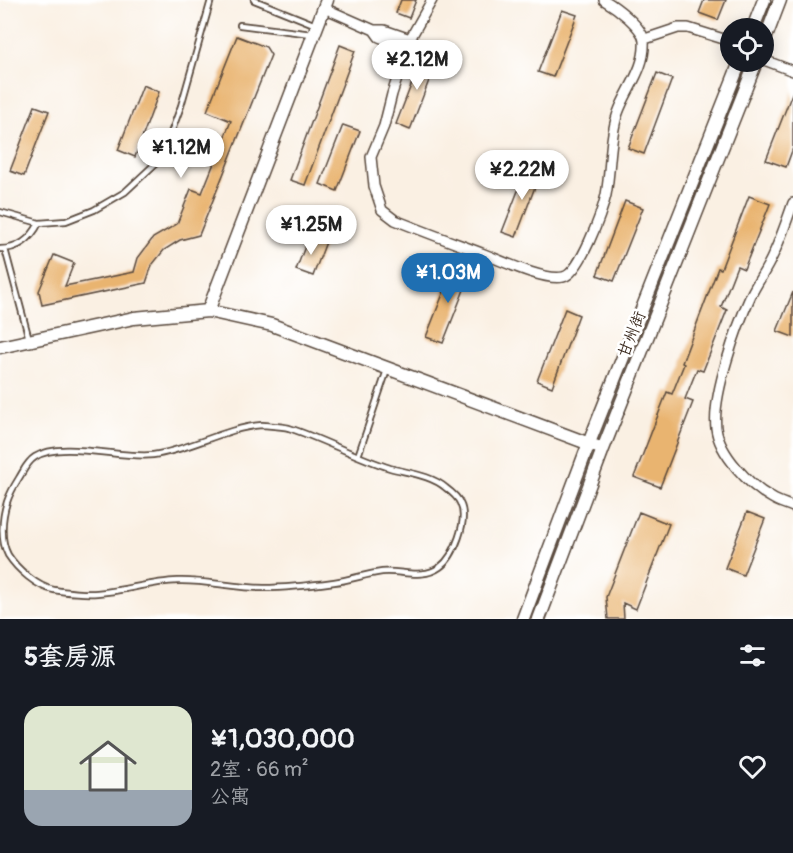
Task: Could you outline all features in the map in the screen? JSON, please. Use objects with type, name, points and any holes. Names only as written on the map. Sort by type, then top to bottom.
[{"type":"street","points":[[432,0],[409,44],[392,93],[384,126],[371,157],[374,186],[382,210],[395,220],[519,268],[549,277],[564,277],[574,269],[586,251],[605,196],[618,113],[633,84],[643,56],[645,39],[624,14],[604,0]]},
{"type":"street","points":[[757,18],[764,0]]},
{"type":"street","points":[[773,18],[780,0]]},
{"type":"street","points":[[208,310],[326,4],[374,30],[384,30],[409,44]]},
{"type":"street","points":[[645,39],[688,27],[720,38]]},
{"type":"street","points":[[774,64],[793,71]]},
{"type":"street","name":"甘州街","points":[[523,619],[589,443],[736,72]]},
{"type":"street","name":"甘州街","points":[[539,619],[603,449],[752,72]]},
{"type":"street","points":[[793,203],[773,256],[751,295],[740,323],[720,385],[716,420],[716,429],[723,448],[741,472],[755,487],[773,499],[793,507]]},
{"type":"street","points":[[0,347],[134,318],[208,310],[272,325],[603,449]]},
{"type":"lane","points":[[0,212],[39,223],[66,221],[94,210],[125,192],[155,164],[168,141],[181,106],[211,0]]},
{"type":"lane","points":[[254,0],[316,30]]},
{"type":"lane","points":[[240,25],[316,30]]},
{"type":"lane","points":[[29,341],[3,249],[26,241],[34,233],[39,223]]},
{"type":"lane","points":[[358,456],[387,368]]},
{"type":"lane","points":[[262,425],[286,427],[358,456],[444,486],[460,503],[463,515],[459,539],[448,559],[439,567],[428,573],[379,572],[336,582],[263,588],[180,581],[96,593],[52,590],[20,571],[6,552],[2,528],[3,515],[10,492],[28,462],[48,452],[82,450],[117,455],[152,455],[175,450],[218,435],[262,425]]},
{"type":"building","points":[[401,0],[416,0],[409,18],[396,13]]},
{"type":"building","points":[[704,0],[726,0],[718,20],[699,13]]},
{"type":"building","points":[[562,10],[577,15],[553,77],[538,72]]},
{"type":"building","points":[[237,36],[266,47],[271,55],[199,235],[180,240],[164,250],[152,265],[146,283],[42,305],[39,291],[54,255],[74,263],[65,286],[134,272],[138,258],[153,238],[177,224],[191,189],[202,193],[231,121],[207,111]]},
{"type":"building","points":[[340,45],[355,51],[305,185],[290,180]]},
{"type":"building","points":[[424,52],[438,57],[410,130],[396,124]]},
{"type":"building","points":[[657,73],[672,79],[644,154],[628,148]]},
{"type":"building","points":[[143,85],[159,92],[135,157],[118,150]]},
{"type":"building","points":[[793,91],[793,148],[786,167],[766,160]]},
{"type":"building","points":[[35,106],[49,111],[24,176],[10,171]]},
{"type":"building","points":[[343,125],[360,131],[337,191],[320,184]]},
{"type":"building","points":[[528,165],[541,171],[516,237],[502,232]]},
{"type":"building","points":[[749,196],[770,204],[744,269],[737,266],[721,307],[727,310],[703,371],[697,369],[685,399],[693,402],[660,487],[634,477],[667,392],[672,394],[718,268],[721,269]]},
{"type":"building","points":[[625,201],[643,208],[614,281],[597,275]]},
{"type":"building","points":[[309,236],[326,242],[313,276],[296,270]]},
{"type":"building","points":[[454,266],[471,272],[443,343],[426,337]]},
{"type":"building","points":[[793,292],[793,337],[777,331]]},
{"type":"building","points":[[565,309],[579,315],[552,387],[537,381]]},
{"type":"building","points":[[639,512],[669,524],[636,609],[623,603],[624,619],[608,619],[606,597]]},
{"type":"building","points":[[747,512],[765,519],[743,575],[725,568]]}]
